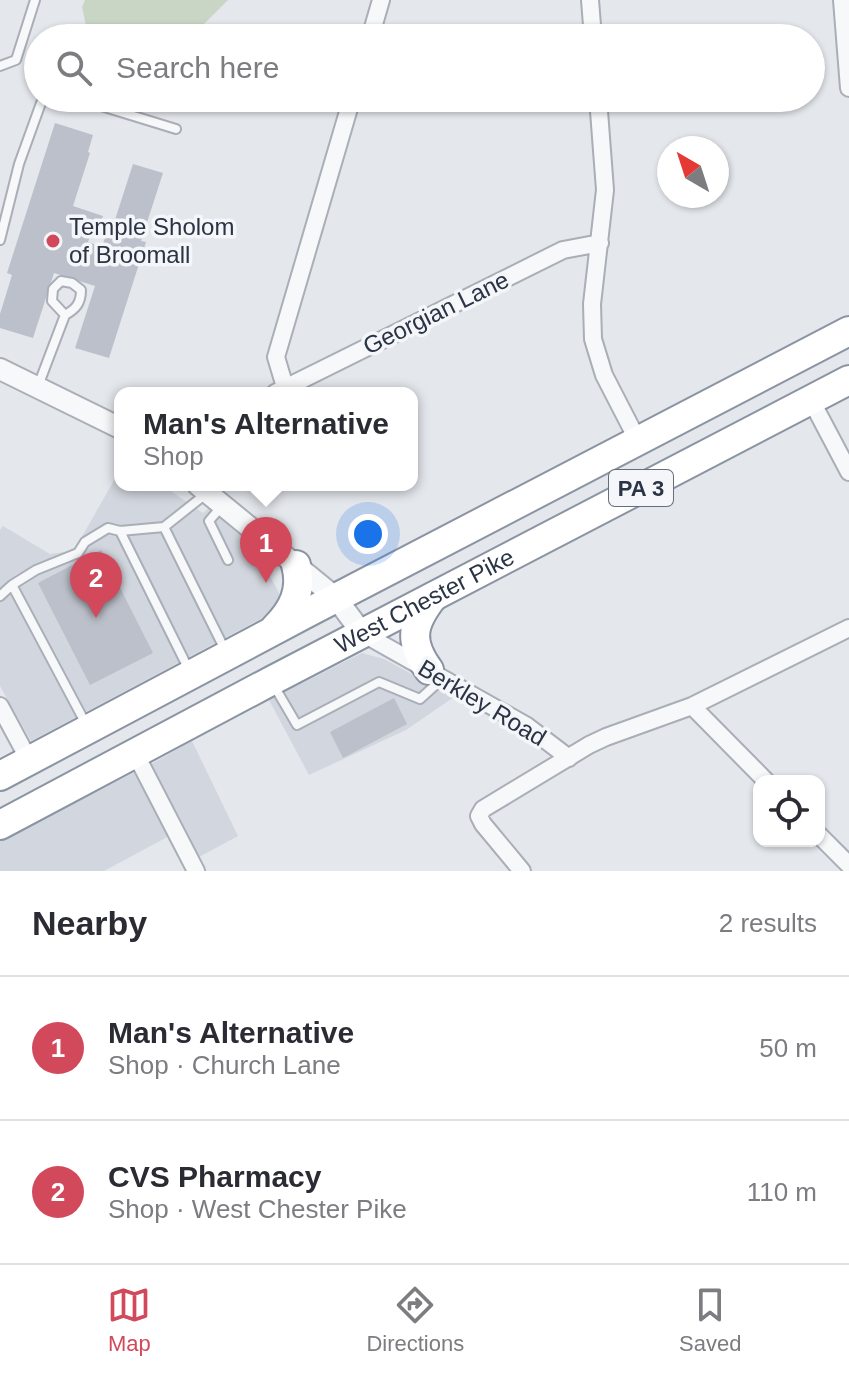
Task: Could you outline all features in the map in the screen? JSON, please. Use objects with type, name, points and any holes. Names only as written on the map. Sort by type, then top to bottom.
[{"type":"highway","name":"West Chester Pike","points":[[0,776],[849,331]]},
{"type":"highway","name":"West Chester Pike","points":[[0,825],[849,380]]},
{"type":"highway","points":[[268,634],[289,613],[297,597],[299,576],[296,565]]},
{"type":"highway","points":[[434,596],[422,611],[415,631],[417,651],[435,674]]},
{"type":"street","points":[[374,24],[381,0]]},
{"type":"street","points":[[590,0],[592,24]]},
{"type":"street","points":[[842,0],[849,88]]},
{"type":"street","points":[[280,387],[276,357],[348,112]]},
{"type":"street","points":[[599,112],[605,190],[592,304],[593,339],[604,375],[638,441]]},
{"type":"street","name":"Georgian Lane","points":[[286,387],[563,250],[600,243]]},
{"type":"street","points":[[0,369],[114,425]]},
{"type":"street","points":[[811,400],[849,472]]},
{"type":"street","points":[[210,494],[336,598],[362,633]]},
{"type":"street","points":[[569,758],[606,737],[692,706],[849,628]]},
{"type":"street","name":"Berkley Road","points":[[362,633],[527,726],[569,758],[481,812],[480,820],[522,871]]},
{"type":"street","points":[[0,706],[29,760]]},
{"type":"street","points":[[692,706],[760,775]]},
{"type":"street","points":[[135,753],[196,871]]},
{"type":"street","points":[[825,841],[849,865]]},
{"type":"lane","points":[[27,24],[35,0]]},
{"type":"lane","points":[[0,66],[16,60],[24,35]]},
{"type":"lane","points":[[0,240],[19,164],[38,112]]},
{"type":"lane","points":[[121,112],[176,129]]},
{"type":"lane","points":[[37,387],[65,315]]},
{"type":"lane","points":[[0,596],[36,570],[78,553],[85,542],[108,528],[120,531],[164,527],[210,494]]},
{"type":"lane","points":[[210,494],[209,521],[228,560]]},
{"type":"lane","points":[[164,527],[227,655]]},
{"type":"lane","points":[[120,531],[191,674]]},
{"type":"lane","points":[[12,585],[89,729]]},
{"type":"lane","points":[[271,681],[297,725],[379,682],[420,699],[435,674]]},
{"type":"shaded area","points":[[114,480],[114,491],[171,491],[203,513],[210,507],[252,543],[279,593],[281,608],[31,741],[0,686],[0,530],[3,526],[50,554],[76,547]]},
{"type":"shaded area","points":[[362,653],[384,659],[454,697],[406,730],[309,775],[269,700]]},
{"type":"shaded area","points":[[192,741],[238,836],[199,857],[184,828],[104,871],[0,871],[0,841]]},
{"type":"green space","points":[[85,0],[228,0],[204,24],[86,24],[82,7]]},
{"type":"building","name":"Temple Sholom of Broomall","points":[[55,123],[93,135],[73,206],[103,216],[99,230],[93,228],[88,242],[102,247],[109,225],[113,226],[133,164],[163,173],[141,241],[146,242],[109,358],[75,348],[95,286],[54,273],[33,338],[0,328],[0,314],[12,275],[7,273]]},
{"type":"building","points":[[101,550],[153,653],[90,685],[38,583]]},
{"type":"building","points":[[394,698],[407,724],[343,758],[330,732]]},
{"type":"place","name":"Temple Sholom of Broomall","points":[[53,241]]},
{"type":"place","name":"Man's Alternative","points":[[266,583]]},
{"type":"place","name":"CVS Pharmacy","points":[[96,618]]}]
